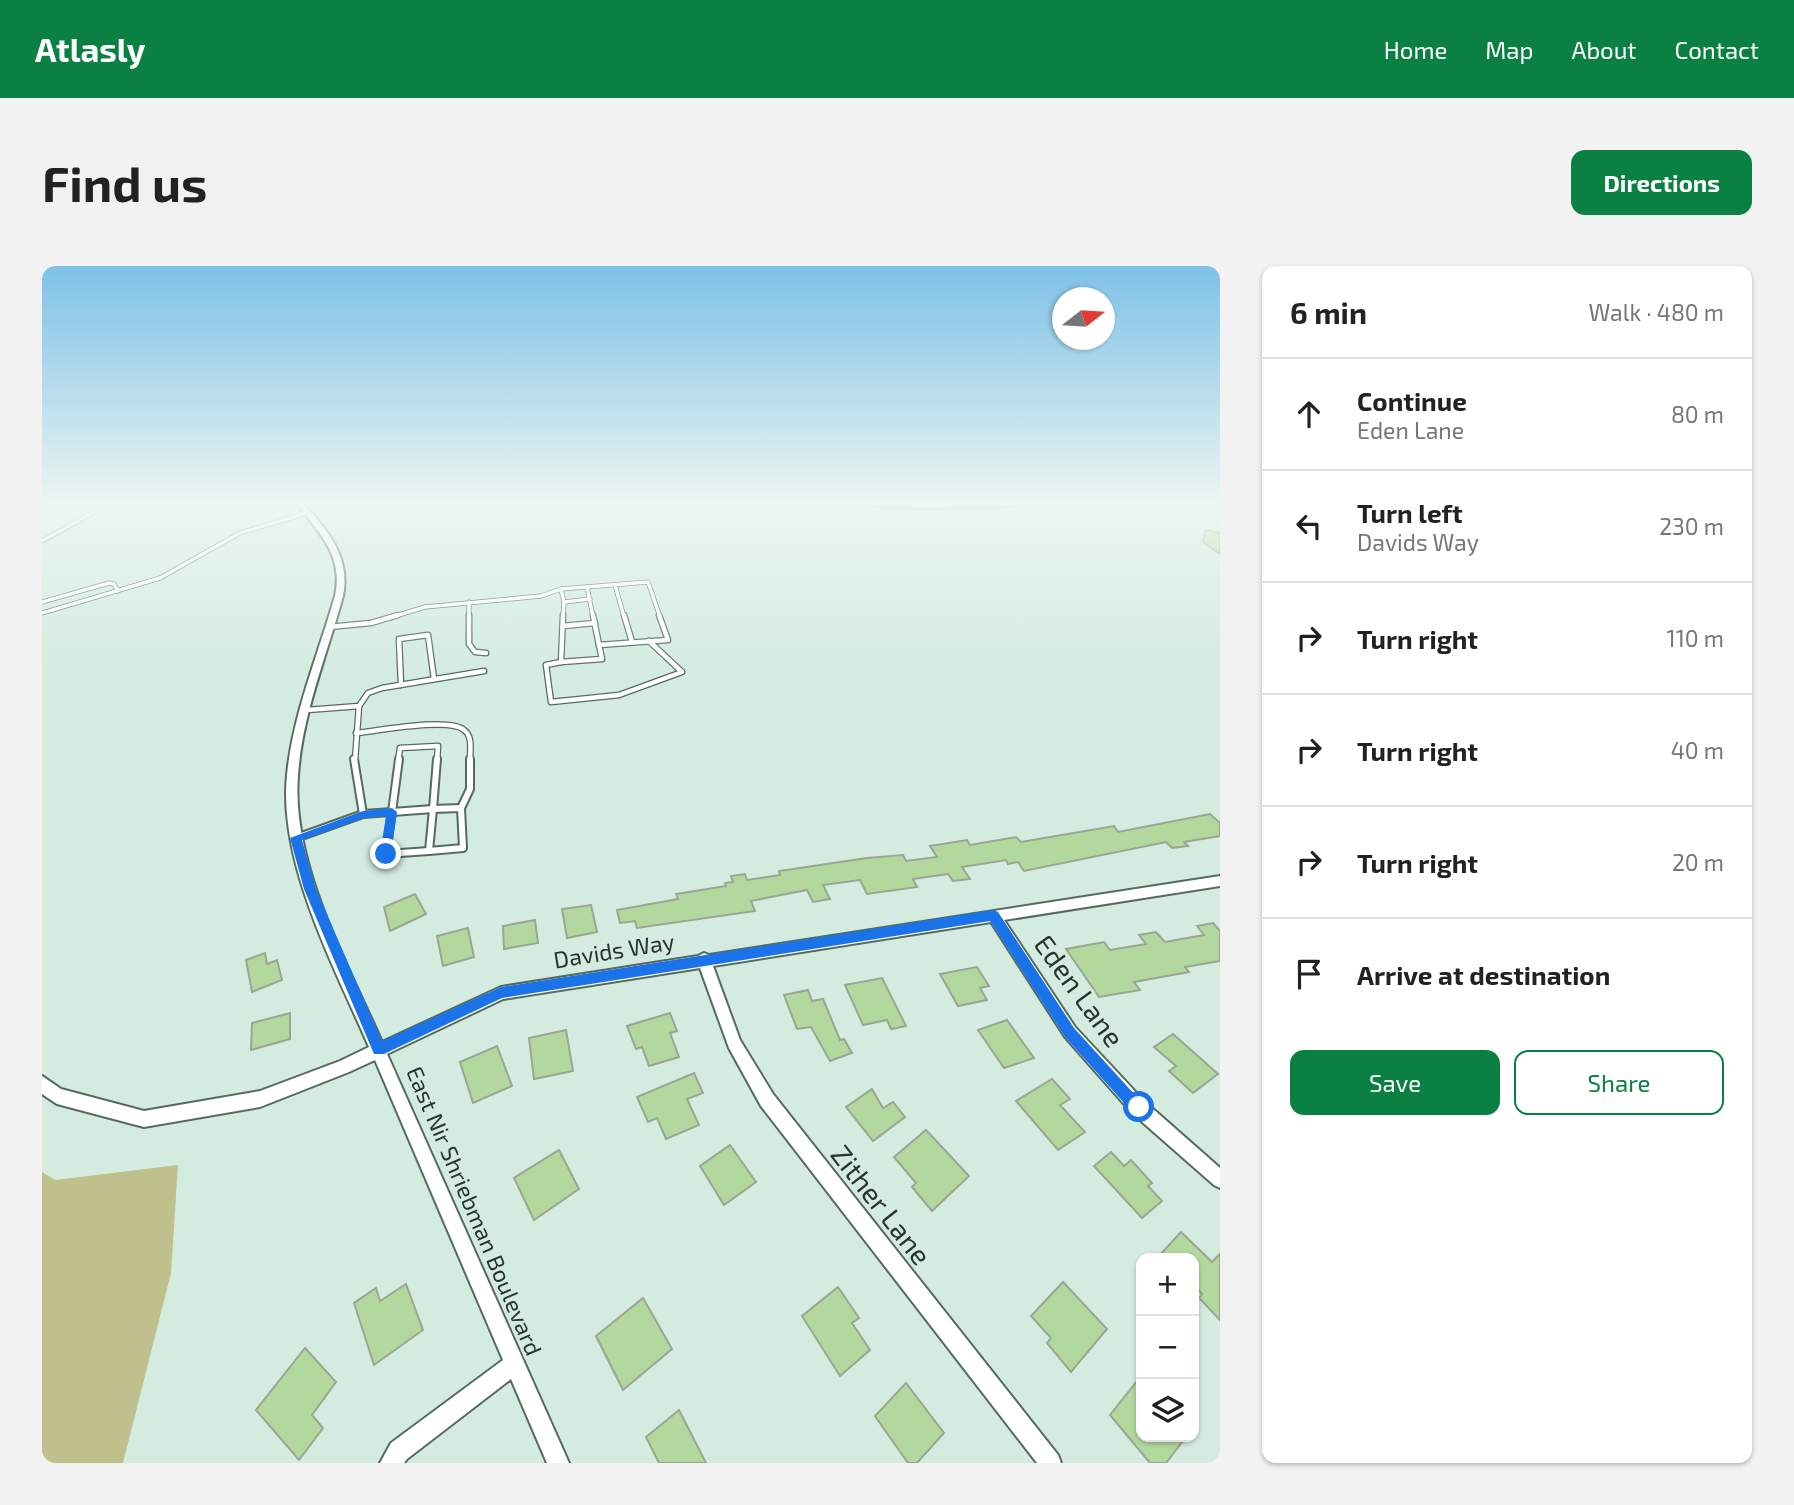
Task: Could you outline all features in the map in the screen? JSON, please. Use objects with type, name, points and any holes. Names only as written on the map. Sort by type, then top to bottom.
[{"type":"street","name":"East Nir Shriebman Boulevard","points":[[337,558],[341,565],[341,586],[292,776],[291,813],[296,838],[310,889],[558,1463]]},
{"type":"street","name":"Davids Way","points":[[42,1084],[57,1096],[144,1119],[260,1099],[344,1067],[501,993],[704,959],[1220,881]]},
{"type":"street","name":"Eden Lane","points":[[993,915],[1070,1032],[1139,1107],[1220,1179]]},
{"type":"street","name":"Zither Lane","points":[[704,959],[734,1043],[767,1100],[1050,1463]]},
{"type":"street","points":[[391,1463],[398,1451],[515,1363]]},
{"type":"lane","points":[[42,614],[118,592],[188,565],[200,558]]},
{"type":"lane","points":[[329,627],[371,623],[425,607],[541,596],[561,589],[648,582],[668,640],[599,645]]},
{"type":"lane","points":[[42,602],[109,583],[114,584],[118,592]]},
{"type":"lane","points":[[615,584],[632,642]]},
{"type":"lane","points":[[587,587],[602,659],[546,665],[551,702],[619,695],[682,672],[649,641]]},
{"type":"lane","points":[[561,589],[564,602],[561,662]]},
{"type":"lane","points":[[564,602],[590,599]]},
{"type":"lane","points":[[469,603],[469,644],[475,652],[486,653]]},
{"type":"lane","points":[[563,626],[595,623]]},
{"type":"lane","points":[[401,685],[399,639],[428,635],[434,679]]},
{"type":"lane","points":[[363,814],[354,757],[359,706],[368,693],[485,671]]},
{"type":"lane","points":[[307,710],[359,706]]},
{"type":"lane","points":[[356,733],[449,724],[464,729],[470,737],[470,789],[461,808],[463,848],[429,851],[386,854],[400,748],[438,746],[429,851]]},
{"type":"lane","points":[[296,838],[363,814],[461,808]]},
{"type":"green space","points":[[178,1165],[171,1273],[123,1463],[42,1463],[42,1172],[55,1180]]},
{"type":"building","points":[[1210,814],[1220,823],[1220,836],[1184,842],[1188,846],[1172,848],[1166,842],[1024,871],[1018,862],[1008,864],[1006,860],[962,867],[970,879],[953,881],[948,874],[913,879],[917,887],[867,894],[860,880],[823,885],[830,899],[813,902],[807,890],[751,901],[755,911],[637,928],[635,921],[620,923],[617,910],[678,899],[676,894],[726,886],[725,883],[733,882],[731,876],[745,874],[747,880],[780,875],[779,871],[867,858],[903,855],[906,861],[937,857],[930,846],[967,840],[970,845],[1016,837],[1021,842],[1114,826],[1118,832]]},
{"type":"building","points":[[415,894],[426,914],[390,931],[384,907]]},
{"type":"building","points":[[591,905],[597,932],[567,938],[562,909]]},
{"type":"building","points":[[535,920],[538,943],[504,949],[503,926]]},
{"type":"building","points":[[1213,923],[1220,931],[1220,961],[1185,967],[1189,972],[1134,982],[1140,990],[1099,997],[1066,949],[1104,942],[1110,950],[1146,944],[1139,935],[1156,932],[1165,942],[1204,935],[1197,926]]},
{"type":"building","points":[[468,928],[474,957],[443,966],[437,936]]},
{"type":"building","points":[[265,953],[267,964],[277,960],[282,980],[252,992],[246,960]]},
{"type":"building","points":[[977,967],[989,986],[980,988],[987,1000],[958,1006],[940,974]]},
{"type":"building","points":[[882,978],[906,1026],[891,1029],[887,1020],[863,1025],[845,985]]},
{"type":"building","points":[[808,990],[812,1001],[823,999],[840,1040],[844,1039],[852,1053],[830,1061],[811,1027],[797,1029],[784,995]]},
{"type":"building","points":[[290,1013],[290,1039],[251,1050],[252,1023]]},
{"type":"building","points":[[670,1013],[677,1031],[670,1033],[679,1057],[649,1066],[642,1047],[636,1049],[627,1026]]},
{"type":"building","points":[[1007,1020],[1034,1058],[1004,1068],[978,1030]]},
{"type":"building","points":[[566,1030],[573,1071],[534,1079],[529,1038]]},
{"type":"building","points":[[1173,1034],[1218,1074],[1193,1093],[1169,1071],[1176,1066],[1154,1047]]},
{"type":"building","points":[[497,1046],[512,1086],[473,1103],[460,1062]]},
{"type":"building","points":[[694,1073],[703,1093],[687,1099],[699,1125],[666,1139],[657,1118],[648,1122],[637,1097]]},
{"type":"building","points":[[1052,1079],[1070,1099],[1060,1105],[1085,1132],[1058,1150],[1016,1101]]},
{"type":"building","points":[[872,1089],[883,1108],[893,1102],[905,1117],[873,1141],[846,1107]]},
{"type":"building","points":[[926,1130],[969,1176],[932,1211],[912,1187],[916,1183],[894,1157]]},
{"type":"building","points":[[730,1145],[756,1182],[724,1205],[700,1166]]},
{"type":"building","points":[[559,1150],[579,1189],[534,1220],[514,1178]]},
{"type":"building","points":[[1111,1152],[1124,1166],[1131,1160],[1152,1183],[1148,1186],[1162,1201],[1142,1218],[1094,1166]]},
{"type":"building","points":[[1181,1232],[1212,1262],[1220,1254],[1220,1320],[1199,1298],[1202,1294],[1199,1291],[1199,1253],[1162,1253]]},
{"type":"building","points":[[1063,1282],[1107,1329],[1071,1372],[1047,1343],[1051,1338],[1031,1316]]},
{"type":"building","points":[[406,1284],[423,1330],[374,1365],[354,1303],[376,1288],[380,1301]]},
{"type":"building","points":[[838,1287],[859,1318],[852,1323],[870,1350],[840,1376],[802,1316]]},
{"type":"building","points":[[643,1298],[672,1349],[623,1390],[596,1336]]},
{"type":"building","points":[[305,1348],[336,1382],[312,1415],[323,1428],[299,1460],[256,1410]]},
{"type":"building","points":[[1136,1382],[1136,1442],[1182,1442],[1166,1463],[1150,1463],[1110,1415]]},
{"type":"building","points":[[906,1383],[944,1433],[917,1463],[908,1463],[875,1416]]},
{"type":"building","points":[[679,1410],[706,1463],[659,1463],[646,1437]]},
{"type":"route","points":[[386,854],[392,812],[363,814],[296,838],[310,889],[379,1049],[501,993],[993,915],[1070,1032],[1139,1107]]}]
